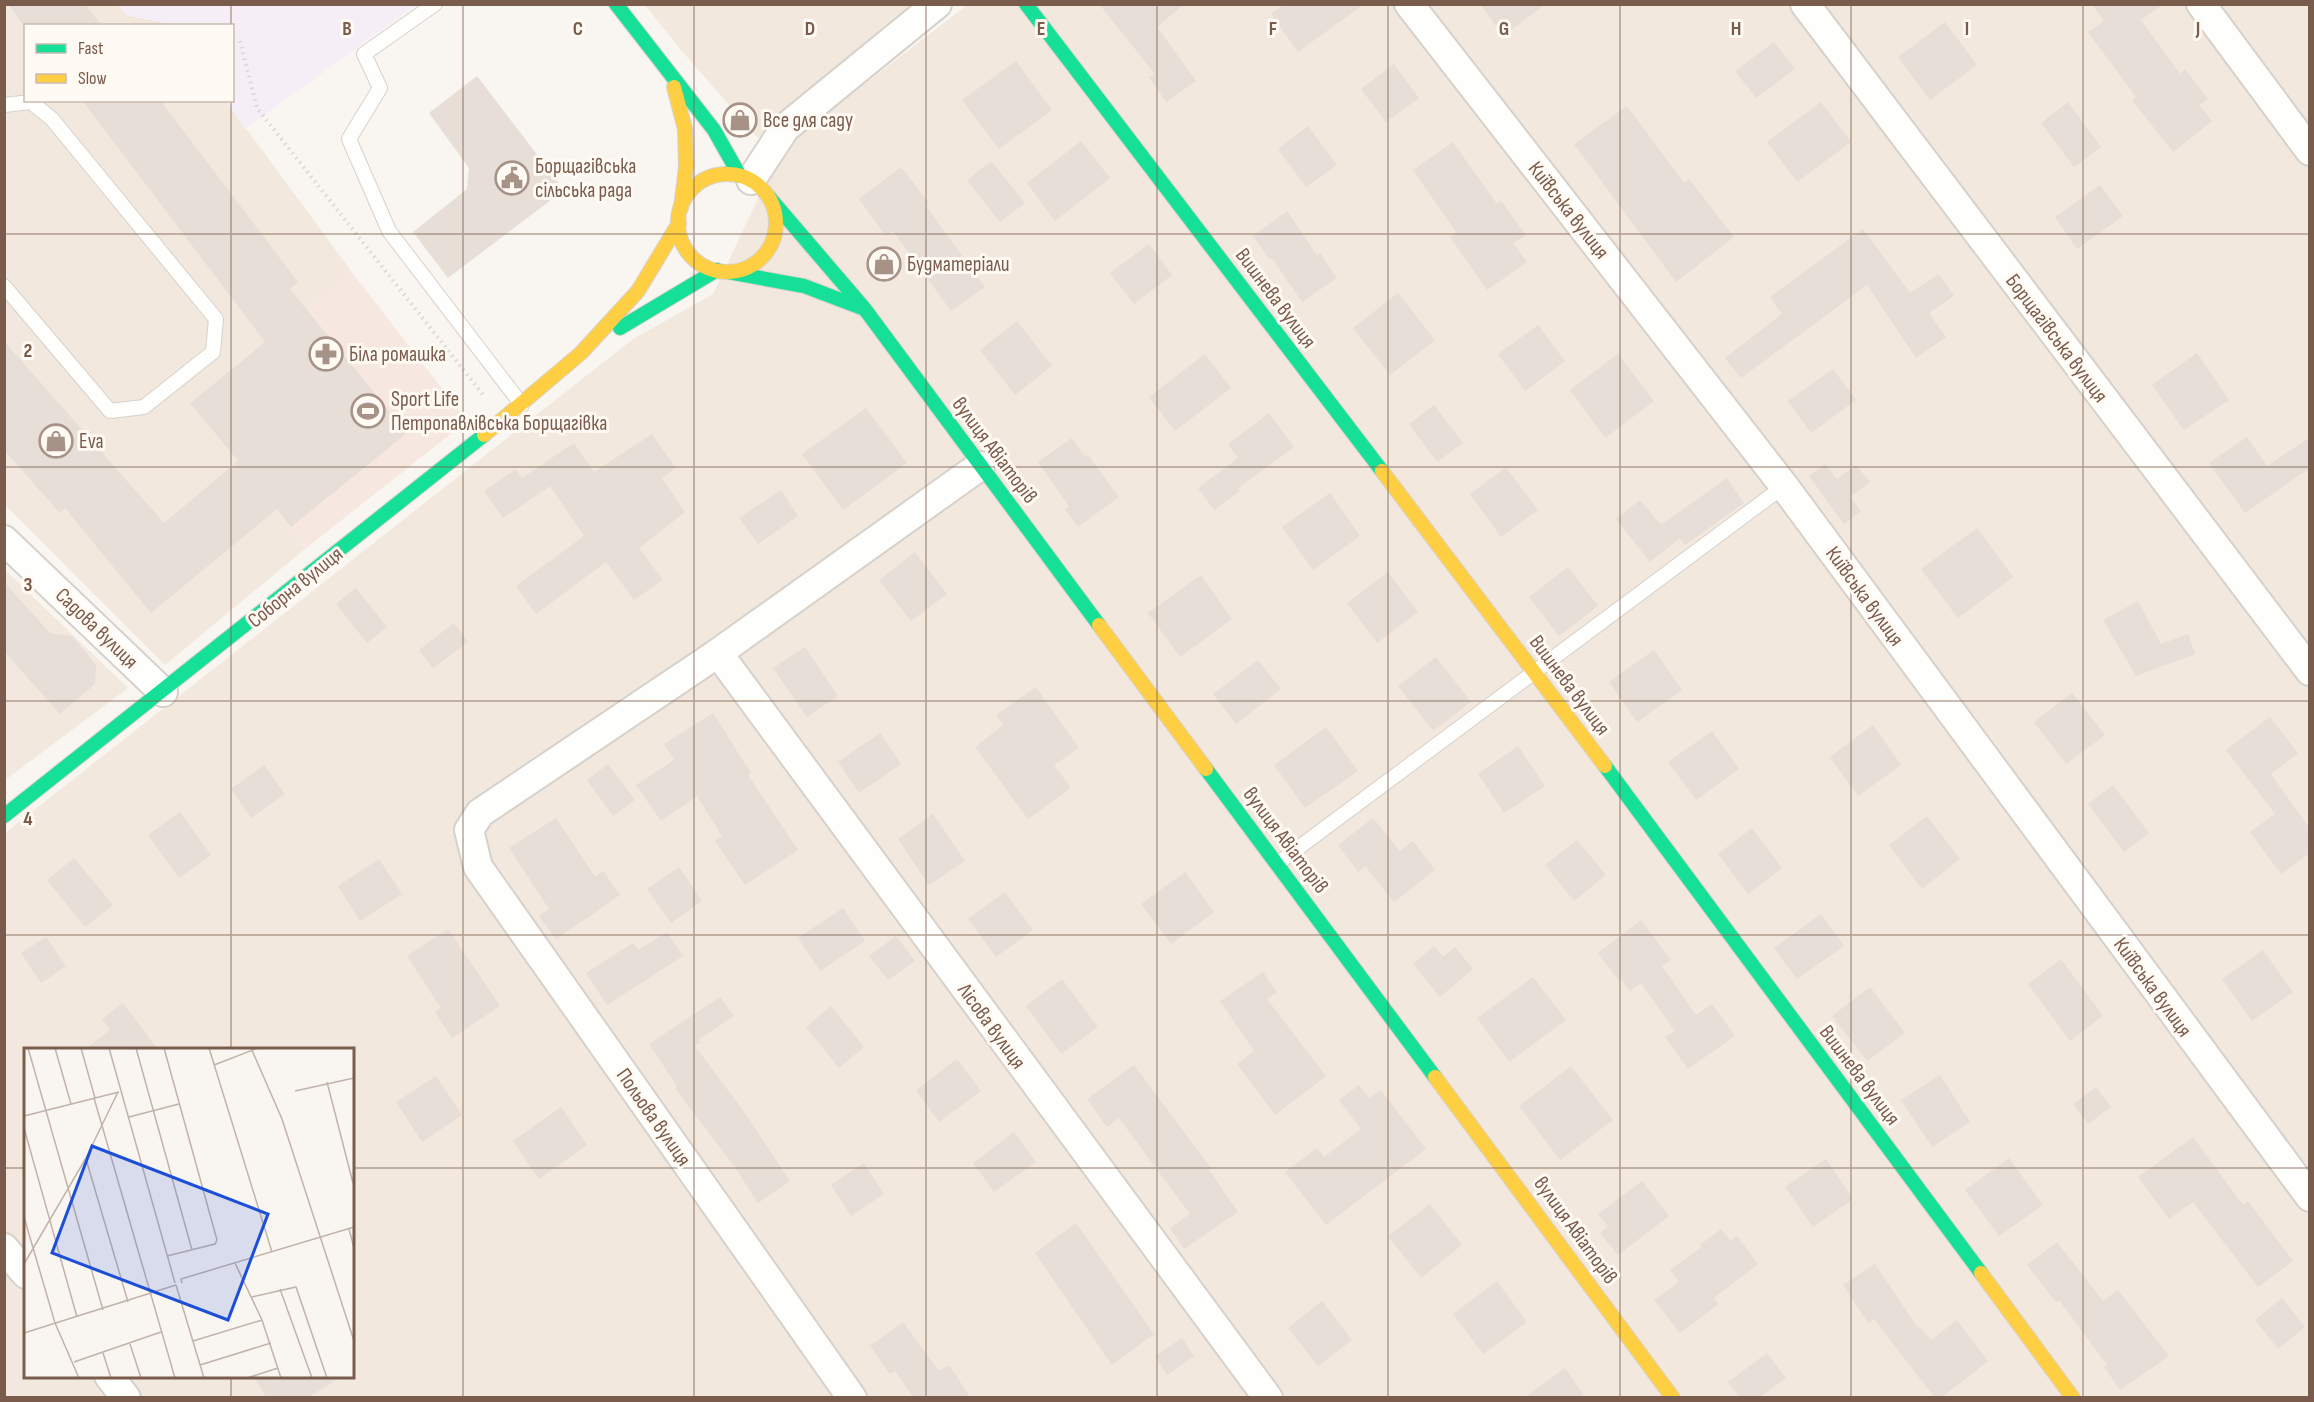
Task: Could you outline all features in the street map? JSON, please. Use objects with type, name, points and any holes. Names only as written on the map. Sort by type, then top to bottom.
[{"type":"main road","points":[[616,4],[714,130],[776,218],[773,240],[766,253],[755,263],[742,269],[722,271]]},
{"type":"main road","name":"Вишнева вулиця","points":[[1026,4],[1536,673],[2073,1398]]},
{"type":"main road","points":[[670,74],[685,129],[686,167],[679,223],[686,249],[705,266],[804,286],[864,308]]},
{"type":"main road","points":[[681,209],[687,195],[697,184],[710,177],[725,174],[753,184]]},
{"type":"main road","name":"вулиця Авіаторів","points":[[753,184],[864,308],[1673,1398]]},
{"type":"main road","name":"Соборна вулиця","points":[[4,816],[522,405],[581,353],[638,291],[679,223]]},
{"type":"main road","name":"Соборна вулиця","points":[[581,353],[657,305],[722,271]]},
{"type":"street","points":[[753,184],[785,128],[937,4]]},
{"type":"street","name":"Київська вулиця","points":[[1409,4],[1784,486],[2310,1197]]},
{"type":"street","name":"Борщагівська вулиця","points":[[1804,4],[2310,671]]},
{"type":"street","points":[[2201,4],[2310,151]]},
{"type":"street","points":[[718,653],[980,466]]},
{"type":"street","name":"Садова вулиця","points":[[4,540],[163,692]]},
{"type":"street","name":"Польова вулиця","points":[[718,653],[480,813],[469,830],[477,867],[852,1398]]},
{"type":"street","name":"Лісова вулиця","points":[[718,653],[1268,1398]]},
{"type":"street","points":[[4,1248],[24,1272]]},
{"type":"street","points":[[110,1378],[126,1398]]},
{"type":"lane","points":[[435,4],[364,54],[380,88],[349,139],[389,231],[522,405]]},
{"type":"lane","points":[[4,105],[31,102],[52,119],[216,319],[213,352],[144,407],[110,411],[4,286]]},
{"type":"lane","points":[[1278,863],[1784,486]]},
{"type":"path","points":[[240,41],[257,108],[503,421]]},
{"type":"shaded area","points":[[4,5],[118,5],[127,15],[174,24],[24,24],[24,102],[227,102],[351,271],[191,402],[305,549],[165,665],[5,505]]},
{"type":"shaded area","points":[[118,5],[416,5],[245,129],[227,102],[234,102],[234,24],[170,24],[126,15]]},
{"type":"shaded area","points":[[645,5],[916,5],[758,138]]},
{"type":"shaded area","points":[[967,5],[2309,5],[2309,1397],[5,1398],[5,833],[633,339],[713,294],[782,148]]},
{"type":"shaded area","points":[[351,271],[467,421],[305,549],[190,403]]},
{"type":"shaded area","points":[[5,570],[128,688],[5,780]]},
{"type":"building","points":[[8,4],[85,4],[100,24],[24,24],[24,26]]},
{"type":"building","points":[[1099,4],[1184,4],[1157,27],[1196,81],[1166,102],[1149,77],[1155,74]]},
{"type":"building","points":[[1285,4],[1364,4],[1298,52],[1271,14]]},
{"type":"building","points":[[1480,4],[1546,4],[1503,36]]},
{"type":"building","points":[[2092,4],[2163,4],[2141,20],[2180,74],[2185,69],[2208,99],[2199,105],[2212,121],[2173,152],[2132,100],[2136,97],[2088,32],[2104,21]]},
{"type":"building","points":[[1945,22],[1977,65],[1930,100],[1898,57]]},
{"type":"building","points":[[1774,42],[1795,69],[1756,98],[1735,71]]},
{"type":"building","points":[[1016,61],[1052,110],[999,149],[962,100]]},
{"type":"building","points":[[1394,64],[1419,98],[1386,122],[1361,89]]},
{"type":"building","name":"Борщагівська сільська рада","points":[[477,76],[564,190],[448,278],[413,232],[467,189],[469,168],[429,113]]},
{"type":"building","points":[[84,102],[162,102],[298,282],[290,289],[407,433],[291,527],[277,509],[151,613],[65,508],[60,513],[4,450],[4,341],[164,523],[238,461],[190,403],[265,342]]},
{"type":"building","points":[[1821,102],[1851,142],[1797,182],[1767,142]]},
{"type":"building","points":[[2068,102],[2101,147],[2074,167],[2041,123]]},
{"type":"building","points":[[1627,106],[1684,183],[1689,179],[1734,237],[1676,282],[1574,144]]},
{"type":"building","points":[[1308,126],[1337,165],[1306,187],[1278,149]]},
{"type":"building","points":[[1081,141],[1110,178],[1055,221],[1027,183]]},
{"type":"building","points":[[1453,142],[1497,204],[1501,201],[1526,235],[1513,243],[1527,262],[1487,290],[1450,237],[1456,232],[1413,170]]},
{"type":"building","points":[[991,161],[1025,203],[1000,222],[967,180]]},
{"type":"building","points":[[901,167],[929,203],[926,206],[985,287],[951,311],[893,231],[886,236],[859,199]]},
{"type":"building","points":[[2100,185],[2123,216],[2077,249],[2055,217]]},
{"type":"building","points":[[1287,211],[1317,255],[1320,253],[1337,278],[1302,302],[1272,258],[1270,260],[1253,236]]},
{"type":"building","points":[[1863,229],[1910,293],[1939,274],[1954,296],[1929,313],[1946,337],[1916,358],[1867,285],[1741,378],[1725,358],[1782,314],[1770,297]]},
{"type":"building","points":[[1149,244],[1172,275],[1134,304],[1110,273]]},
{"type":"building","points":[[1398,293],[1435,340],[1390,375],[1353,328]]},
{"type":"building","points":[[1017,321],[1052,366],[1015,395],[980,350]]},
{"type":"building","points":[[1538,325],[1565,361],[1525,391],[1498,354]]},
{"type":"building","points":[[2197,353],[2229,400],[2184,430],[2152,385]]},
{"type":"building","points":[[1205,354],[1231,388],[1175,431],[1149,397]]},
{"type":"building","points":[[1618,354],[1654,401],[1605,438],[1570,390]]},
{"type":"building","points":[[1833,369],[1856,400],[1811,433],[1788,401]]},
{"type":"building","points":[[1434,405],[1463,443],[1437,462],[1409,424]]},
{"type":"building","points":[[866,408],[907,463],[843,510],[802,454]]},
{"type":"building","points":[[1269,413],[1294,447],[1238,488],[1240,491],[1214,510],[1198,488],[1238,458],[1228,444]]},
{"type":"building","points":[[652,434],[676,468],[662,478],[685,512],[639,548],[663,580],[634,600],[606,562],[536,614],[516,586],[584,536],[550,486],[503,518],[484,491],[516,469],[522,478],[574,443],[594,472]]},
{"type":"building","points":[[2247,437],[2267,466],[2310,437],[2310,468],[2245,513],[2209,463]]},
{"type":"building","points":[[1072,438],[1085,457],[1088,455],[1119,497],[1078,527],[1065,509],[1069,506],[1038,462]]},
{"type":"building","points":[[1825,464],[1837,479],[1856,465],[1870,482],[1850,497],[1861,511],[1844,524],[1809,476]]},
{"type":"building","points":[[1506,467],[1538,510],[1501,537],[1470,494]]},
{"type":"building","points":[[1727,478],[1744,503],[1685,545],[1680,538],[1650,562],[1616,519],[1640,500],[1661,525]]},
{"type":"building","points":[[781,490],[798,516],[758,544],[739,518]]},
{"type":"building","points":[[1330,493],[1360,536],[1313,570],[1282,527]]},
{"type":"building","points":[[1977,528],[2013,577],[1958,618],[1921,569]]},
{"type":"building","points":[[915,552],[947,594],[911,621],[879,580]]},
{"type":"building","points":[[1568,567],[1598,606],[1559,636],[1529,597]]},
{"type":"building","points":[[1388,572],[1418,612],[1377,643],[1347,603]]},
{"type":"building","points":[[1201,575],[1232,619],[1180,657],[1148,613]]},
{"type":"building","points":[[4,582],[50,633],[72,636],[96,665],[95,684],[60,714],[4,651]]},
{"type":"building","points":[[356,588],[387,627],[367,643],[336,604]]},
{"type":"building","points":[[2138,601],[2161,644],[2188,634],[2195,654],[2136,676],[2103,620]]},
{"type":"building","points":[[454,623],[468,642],[433,668],[419,650]]},
{"type":"building","points":[[805,647],[838,696],[807,717],[773,668]]},
{"type":"building","points":[[1654,650],[1682,690],[1637,722],[1609,682]]},
{"type":"building","points":[[1436,657],[1471,702],[1433,731],[1398,686]]},
{"type":"building","points":[[1258,660],[1281,689],[1236,724],[1213,694]]},
{"type":"building","points":[[1036,687],[1079,748],[1054,765],[1071,788],[1028,819],[975,747],[1003,725],[996,715]]},
{"type":"building","points":[[2072,693],[2105,735],[2066,764],[2034,722]]},
{"type":"building","points":[[713,713],[751,773],[748,775],[798,850],[745,885],[715,841],[722,836],[697,796],[661,821],[636,785],[674,760],[664,744]]},
{"type":"building","points":[[2270,717],[2298,753],[2271,774],[2310,829],[2310,853],[2281,874],[2250,832],[2275,814],[2226,750]]},
{"type":"building","points":[[1873,725],[1901,765],[1858,796],[1830,757]]},
{"type":"building","points":[[1326,727],[1358,771],[1305,808],[1274,765]]},
{"type":"building","points":[[1712,731],[1739,769],[1696,800],[1668,762]]},
{"type":"building","points":[[880,733],[901,764],[859,793],[838,762]]},
{"type":"building","points":[[1518,746],[1545,786],[1504,813],[1478,774]]},
{"type":"building","points":[[608,764],[635,800],[613,816],[587,780]]},
{"type":"building","points":[[264,765],[285,794],[251,818],[231,789]]},
{"type":"building","points":[[2113,785],[2149,833],[2124,852],[2088,804]]},
{"type":"building","points":[[180,812],[211,855],[179,878],[148,835]]},
{"type":"building","points":[[933,814],[965,861],[929,885],[898,839]]},
{"type":"building","points":[[1927,816],[1960,859],[1922,889],[1889,845]]},
{"type":"building","points":[[556,818],[595,877],[603,871],[620,895],[556,939],[539,916],[549,909],[509,848]]},
{"type":"building","points":[[1373,818],[1400,851],[1413,841],[1435,870],[1394,902],[1365,866],[1358,872],[1338,845]]},
{"type":"building","points":[[1752,828],[1782,868],[1748,894],[1718,854]]},
{"type":"building","points":[[1577,840],[1606,875],[1574,901],[1545,865]]},
{"type":"building","points":[[74,858],[113,905],[85,927],[47,880]]},
{"type":"building","points":[[379,859],[402,894],[360,921],[338,886]]},
{"type":"building","points":[[679,867],[702,901],[671,923],[647,889]]},
{"type":"building","points":[[1185,872],[1214,912],[1171,944],[1141,904]]},
{"type":"building","points":[[1005,892],[1033,930],[996,957],[968,919]]},
{"type":"building","points":[[843,908],[865,941],[820,971],[798,938]]},
{"type":"building","points":[[1821,914],[1844,946],[1797,979],[1774,948]]},
{"type":"building","points":[[1641,920],[1671,960],[1662,966],[1696,1015],[1712,1004],[1735,1036],[1688,1069],[1665,1037],[1675,1031],[1641,983],[1630,991],[1621,979],[1619,981],[1598,953]]},
{"type":"building","points":[[448,929],[500,1006],[452,1038],[435,1012],[441,1008],[407,956]]},
{"type":"building","points":[[667,932],[683,956],[607,1005],[586,973],[633,943],[638,950]]},
{"type":"building","points":[[896,936],[915,961],[888,980],[869,956]]},
{"type":"building","points":[[46,937],[66,966],[41,983],[21,953]]},
{"type":"building","points":[[1434,946],[1443,957],[1455,947],[1473,969],[1440,997],[1413,964]]},
{"type":"building","points":[[2263,950],[2293,992],[2252,1021],[2222,979]]},
{"type":"building","points":[[2061,959],[2103,1016],[2070,1041],[2028,984]]},
{"type":"building","points":[[1263,972],[1277,992],[1267,999],[1326,1076],[1275,1115],[1237,1064],[1254,1051],[1220,1001]]},
{"type":"building","points":[[1533,977],[1566,1020],[1509,1062],[1477,1018]]},
{"type":"building","points":[[1062,979],[1098,1027],[1061,1054],[1026,1006]]},
{"type":"building","points":[[1870,987],[1905,1033],[1867,1061],[1832,1016]]},
{"type":"building","points":[[720,997],[734,1016],[698,1040],[700,1043],[695,1046],[745,1113],[790,1181],[758,1203],[734,1166],[675,1088],[677,1086],[649,1044]]},
{"type":"building","points":[[123,1003],[157,1048],[87,1048],[110,1030],[102,1019]]},
{"type":"building","points":[[831,1006],[864,1047],[839,1068],[806,1027]]},
{"type":"building","points":[[957,1059],[981,1091],[939,1122],[916,1090]]},
{"type":"building","points":[[1134,1065],[1211,1168],[1209,1170],[1238,1212],[1184,1249],[1170,1228],[1190,1214],[1119,1118],[1107,1127],[1087,1099]]},
{"type":"building","points":[[1571,1066],[1613,1120],[1560,1160],[1519,1106]]},
{"type":"building","points":[[1940,1075],[1970,1122],[1932,1147],[1901,1100]]},
{"type":"building","points":[[436,1076],[462,1115],[422,1142],[396,1102]]},
{"type":"building","points":[[1359,1085],[1369,1098],[1381,1090],[1426,1149],[1326,1225],[1285,1172],[1317,1148],[1324,1157],[1361,1129],[1339,1100]]},
{"type":"building","points":[[2096,1087],[2111,1107],[2088,1124],[2073,1104]]},
{"type":"building","points":[[561,1107],[587,1145],[539,1179],[513,1141]]},
{"type":"building","points":[[1014,1132],[1036,1162],[994,1192],[973,1163]]},
{"type":"building","points":[[2193,1137],[2243,1205],[2248,1201],[2293,1261],[2258,1287],[2193,1202],[2169,1219],[2138,1177]]},
{"type":"building","points":[[2009,1158],[2043,1205],[1999,1236],[1965,1190]]},
{"type":"building","points":[[1826,1159],[1853,1199],[1813,1227],[1785,1187]]},
{"type":"building","points":[[864,1163],[884,1194],[851,1216],[831,1185]]},
{"type":"building","points":[[1642,1181],[1669,1216],[1618,1255],[1600,1233],[1608,1226],[1598,1214]]},
{"type":"building","points":[[1430,1204],[1462,1245],[1421,1278],[1388,1236]]},
{"type":"building","points":[[1076,1223],[1154,1334],[1112,1365],[1035,1253]]},
{"type":"building","points":[[1721,1229],[1731,1241],[1737,1236],[1758,1264],[1714,1298],[1719,1304],[1680,1333],[1654,1300],[1679,1282],[1670,1270],[1702,1247],[1700,1245]]},
{"type":"building","points":[[2057,1242],[2103,1301],[2118,1290],[2169,1356],[2120,1390],[2104,1367],[2107,1365],[2059,1300],[2056,1302],[2027,1265]]},
{"type":"building","points":[[1875,1264],[1918,1328],[1920,1327],[1931,1340],[1957,1320],[1988,1361],[1941,1398],[1935,1398],[1874,1319],[1868,1323],[1843,1285]]},
{"type":"building","points":[[1497,1281],[1527,1322],[1483,1354],[1453,1314]]},
{"type":"building","points":[[2282,1298],[2305,1327],[2278,1349],[2255,1320]]},
{"type":"building","points":[[1322,1301],[1352,1340],[1318,1366],[1288,1328]]},
{"type":"building","points":[[903,1322],[939,1371],[949,1365],[971,1398],[914,1398],[895,1371],[890,1374],[870,1346]]},
{"type":"building","points":[[1182,1338],[1194,1356],[1167,1375],[1155,1356]]},
{"type":"building","points":[[1767,1353],[1786,1378],[1759,1398],[1740,1398],[1728,1382]]},
{"type":"building","points":[[1565,1368],[1586,1398],[1524,1398]]},
{"type":"building","points":[[255,1378],[339,1378],[307,1398],[267,1398]]},
{"type":"traffic: fast","points":[[616,4],[714,130],[740,176]]},
{"type":"traffic: fast","points":[[1026,4],[1382,471]]},
{"type":"traffic: fast","points":[[769,197],[864,308],[1099,625]]},
{"type":"traffic: fast","points":[[620,328],[717,270]]},
{"type":"traffic: fast","points":[[728,272],[804,286],[862,308]]},
{"type":"traffic: fast","points":[[4,816],[484,435]]},
{"type":"traffic: fast","points":[[1605,766],[1981,1273]]},
{"type":"traffic: fast","points":[[1206,769],[1435,1077]]},
{"type":"traffic: slow","points":[[674,87],[685,129],[686,167],[681,208]]},
{"type":"traffic: slow","points":[[727,174],[746,178],[761,189],[772,204],[776,223],[772,242],[761,257],[746,268],[727,272],[708,268],[693,257],[682,242],[678,223],[682,204],[693,189],[708,178],[727,174]]},
{"type":"traffic: slow","points":[[484,435],[581,353],[638,291],[679,223]]},
{"type":"traffic: slow","points":[[1382,471],[1605,766]]},
{"type":"traffic: slow","points":[[1099,625],[1206,769]]},
{"type":"traffic: slow","points":[[1435,1077],[1673,1398]]},
{"type":"traffic: slow","points":[[1981,1273],[2073,1398]]},
{"type":"place","name":"Все для саду","points":[[740,120]]},
{"type":"place","name":"Борщагівська сільська рада","points":[[512,178]]},
{"type":"place","name":"Будматеріали","points":[[884,264]]},
{"type":"place","name":"Біла ромашка","points":[[326,354]]},
{"type":"place","name":"Sport Life Петропавлівська Борщагівка","points":[[368,411]]},
{"type":"place","name":"Eva","points":[[56,441]]}]
